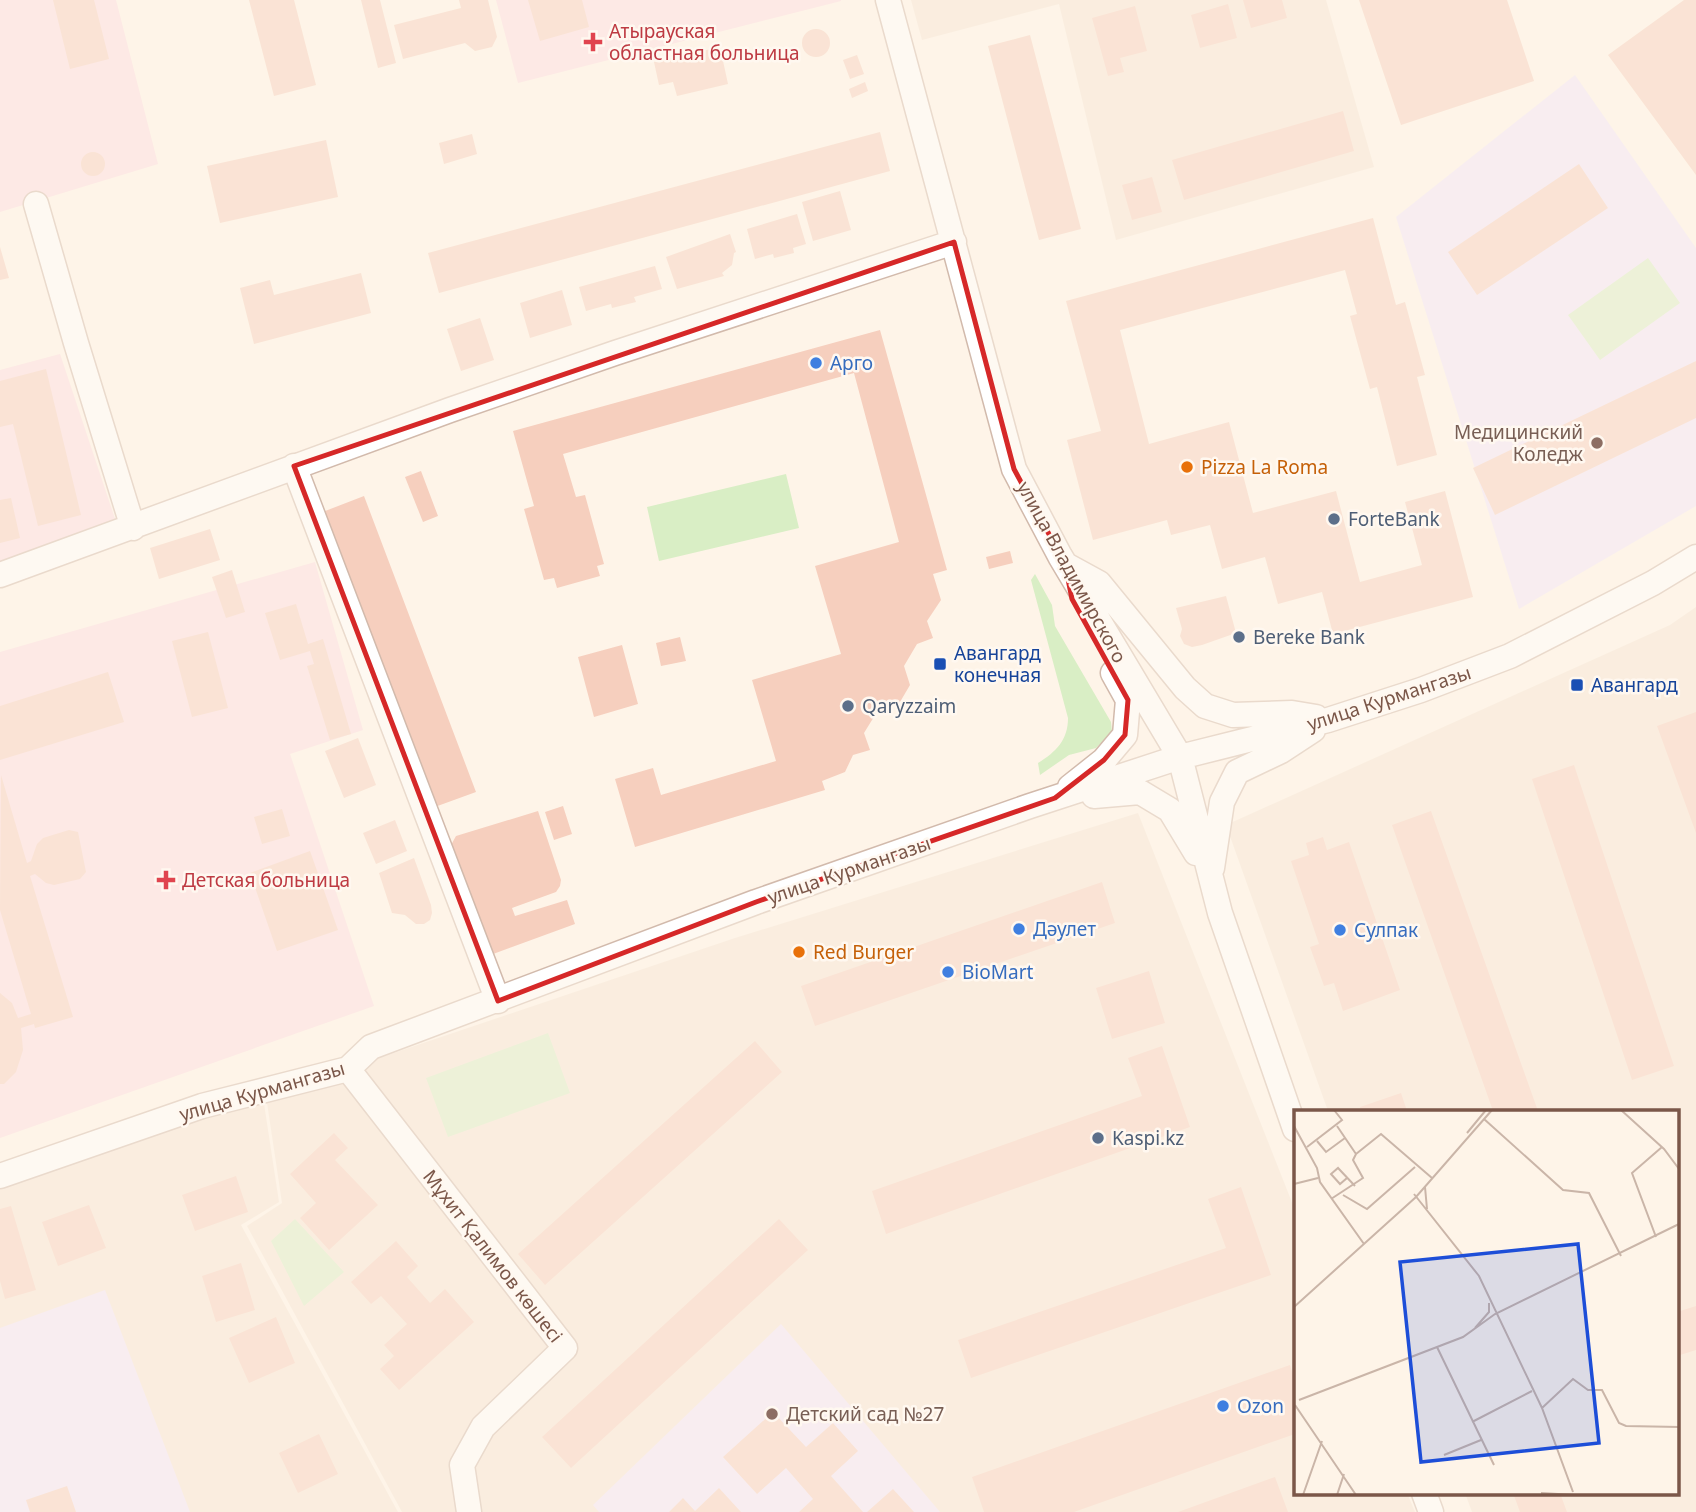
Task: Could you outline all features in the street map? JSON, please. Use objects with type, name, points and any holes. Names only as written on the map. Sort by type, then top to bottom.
[{"type":"street","name":"улица Владимирского","points":[[888,0],[1014,469],[1065,564],[1180,757],[1220,913],[1294,1126]]},
{"type":"street","points":[[36,204],[133,528]]},
{"type":"street","points":[[0,575],[133,528],[294,466],[603,357],[954,242]]},
{"type":"street","points":[[294,466],[498,1001]]},
{"type":"street","name":"улица Курмангазы","points":[[0,1176],[202,1106],[348,1069],[371,1047],[756,902],[1055,799],[1180,757],[1328,719],[1421,690],[1510,656],[1653,583],[1696,557]]},
{"type":"street","points":[[1065,564],[1099,583],[1185,688],[1205,706],[1233,715],[1292,713],[1328,719]]},
{"type":"street","points":[[1055,799],[1104,760],[1125,735],[1128,700],[1072,599],[1065,564]]},
{"type":"street","points":[[1211,879],[1222,802],[1237,772],[1281,751],[1328,719]]},
{"type":"street","points":[[1055,799],[1140,792],[1170,810],[1211,879]]},
{"type":"street","name":"Мұхит Қалимов көшесі","points":[[348,1069],[565,1348],[483,1427],[462,1465],[469,1512]]},
{"type":"street","points":[[1424,1494],[1431,1512]]},
{"type":"highlighted area","points":[[954,242],[1014,469],[1065,564],[1072,599],[1128,700],[1125,735],[1104,760],[1055,798],[756,902],[498,1001],[294,466]]},
{"type":"shaded area","points":[[0,0],[116,0],[158,164],[0,212]]},
{"type":"shaded area","name":"Атырауская областная больница","points":[[496,0],[841,0],[841,1],[518,83]]},
{"type":"shaded area","points":[[911,0],[1326,0],[1374,167],[1116,240],[1059,4],[922,40]]},
{"type":"shaded area","points":[[1575,75],[1696,248],[1696,506],[1519,609],[1396,217]]},
{"type":"shaded area","points":[[60,354],[123,543],[0,587],[0,370]]},
{"type":"shaded area","name":"Детская больница","points":[[315,562],[363,730],[290,754],[374,1006],[0,1138],[0,652]]},
{"type":"shaded area","points":[[1696,607],[1696,1512],[1472,1512],[1465,1494],[1678,1494],[1678,1110],[1328,1110],[1226,825],[1670,625]]},
{"type":"shaded area","points":[[1138,813],[1294,1207],[1294,1494],[1407,1494],[1415,1512],[402,1512],[247,1226],[282,1203],[266,1096],[735,938]]},
{"type":"shaded area","points":[[263,1097],[279,1202],[241,1225],[398,1512],[0,1512],[0,1186]]},
{"type":"shaded area","points":[[105,1290],[190,1512],[0,1512],[0,1328]]},
{"type":"shaded area","name":"Детский сад №27","points":[[781,1324],[940,1512],[599,1512],[593,1505]]},
{"type":"green space","points":[[1648,258],[1680,303],[1600,360],[1568,315]]},
{"type":"green space","points":[[786,474],[799,528],[659,561],[647,507]]},
{"type":"green space","points":[[1035,574],[1052,605],[1055,626],[1111,722],[1112,732],[1096,748],[1069,755],[1040,775],[1038,763],[1060,745],[1066,733],[1068,718],[1031,580]]},
{"type":"green space","points":[[548,1033],[570,1093],[448,1137],[426,1078]]},
{"type":"green space","points":[[295,1219],[344,1272],[304,1306],[271,1241]]},
{"type":"building","points":[[53,0],[94,0],[109,59],[70,69]]},
{"type":"building","points":[[249,0],[294,0],[316,85],[274,96]]},
{"type":"building","points":[[361,0],[380,0],[396,63],[378,68]]},
{"type":"building","points":[[459,0],[488,0],[497,37],[492,47],[475,51],[465,43],[403,59],[394,25],[461,8]]},
{"type":"building","points":[[528,0],[582,0],[589,27],[540,41]]},
{"type":"building","points":[[1243,0],[1282,0],[1287,18],[1251,28]]},
{"type":"building","points":[[1359,0],[1507,0],[1534,81],[1401,125]]},
{"type":"building","points":[[1684,0],[1696,0],[1696,175],[1608,55]]},
{"type":"building","points":[[1228,4],[1237,38],[1200,48],[1191,15]]},
{"type":"building","points":[[1135,6],[1147,51],[1120,58],[1124,72],[1108,76],[1092,18]]},
{"type":"building","points":[[816,29],[826,33],[830,43],[826,53],[816,57],[806,53],[802,43],[806,33]]},
{"type":"building","points":[[1030,35],[1081,229],[1039,240],[988,46]]},
{"type":"building","points":[[720,47],[728,84],[677,96],[673,82],[659,85],[654,62]]},
{"type":"building","points":[[857,55],[864,74],[850,79],[843,60]]},
{"type":"building","points":[[865,82],[868,91],[852,98],[849,89]]},
{"type":"building","points":[[1343,111],[1354,151],[1184,200],[1172,160]]},
{"type":"building","points":[[880,132],[890,171],[439,293],[428,253]]},
{"type":"building","points":[[472,134],[477,154],[444,164],[439,143]]},
{"type":"building","points":[[326,140],[338,197],[220,223],[207,166]]},
{"type":"building","points":[[93,152],[102,155],[105,164],[102,173],[93,176],[84,173],[81,164],[84,155]]},
{"type":"building","points":[[1579,164],[1608,208],[1477,295],[1448,252]]},
{"type":"building","points":[[1152,177],[1162,212],[1132,220],[1122,185]]},
{"type":"building","points":[[840,191],[851,230],[813,241],[802,202]]},
{"type":"building","points":[[797,214],[806,244],[793,248],[794,253],[774,258],[773,254],[755,259],[747,229]]},
{"type":"building","points":[[1373,218],[1396,305],[1405,302],[1425,375],[1417,377],[1437,455],[1397,466],[1377,387],[1370,389],[1350,316],[1357,314],[1345,270],[1120,330],[1149,444],[1229,422],[1253,513],[1336,491],[1360,582],[1422,565],[1405,502],[1445,491],[1473,597],[1333,634],[1322,592],[1278,604],[1265,557],[1222,569],[1210,525],[1171,535],[1167,520],[1093,540],[1067,440],[1101,431],[1066,301]]},
{"type":"building","points":[[730,234],[736,252],[732,265],[722,273],[724,276],[677,289],[666,257]]},
{"type":"building","points":[[0,247],[9,278],[0,280]]},
{"type":"building","points":[[655,266],[662,289],[634,297],[636,302],[612,308],[611,304],[586,311],[579,287]]},
{"type":"building","points":[[361,273],[371,313],[254,344],[240,288],[270,280],[274,295]]},
{"type":"building","points":[[562,290],[572,325],[530,338],[520,303]]},
{"type":"building","points":[[480,318],[494,360],[461,371],[447,329]]},
{"type":"building","points":[[880,330],[947,570],[933,574],[941,600],[927,621],[933,638],[917,644],[904,666],[910,685],[900,702],[880,707],[864,733],[870,750],[853,755],[845,772],[822,781],[825,790],[635,847],[615,779],[653,768],[661,795],[776,761],[752,680],[841,654],[815,566],[899,542],[854,373],[563,454],[576,497],[585,495],[604,564],[597,566],[600,576],[557,588],[554,578],[544,580],[524,509],[534,506],[513,431]]},
{"type":"building","points":[[1696,361],[1696,418],[1495,515],[1473,468]]},
{"type":"building","points":[[46,369],[81,515],[38,526],[13,424],[0,427],[0,381]]},
{"type":"building","points":[[421,471],[438,516],[423,522],[405,477]]},
{"type":"building","points":[[364,496],[476,792],[432,808],[320,513]]},
{"type":"building","points":[[11,498],[20,538],[0,543],[0,500]]},
{"type":"building","points":[[210,529],[220,560],[159,579],[150,548]]},
{"type":"building","points":[[1010,551],[1013,563],[989,569],[986,557]]},
{"type":"building","points":[[232,570],[245,612],[226,618],[212,577]]},
{"type":"building","points":[[1226,596],[1236,633],[1202,645],[1192,647],[1184,644],[1180,636],[1182,629],[1176,608]]},
{"type":"building","points":[[296,604],[308,644],[323,639],[351,734],[330,740],[307,666],[314,664],[310,651],[280,660],[265,613]]},
{"type":"building","points":[[208,632],[228,708],[192,717],[172,641]]},
{"type":"building","points":[[680,637],[686,661],[661,666],[656,643]]},
{"type":"building","points":[[622,645],[638,704],[594,717],[578,657]]},
{"type":"building","points":[[108,672],[124,722],[0,760],[0,706]]},
{"type":"building","points":[[1696,712],[1696,833],[1657,726]]},
{"type":"building","points":[[358,738],[376,785],[344,798],[325,751]]},
{"type":"building","points":[[1574,765],[1674,1066],[1632,1080],[1532,779]]},
{"type":"building","points":[[1,775],[27,863],[31,861],[37,844],[43,838],[69,830],[78,832],[86,872],[80,879],[54,885],[46,883],[35,874],[30,876],[73,1017],[35,1028],[34,1024],[21,1028],[23,1050],[16,1072],[4,1084],[0,1084],[0,993],[12,1003],[18,1018],[31,1014],[0,910]]},
{"type":"building","points":[[563,806],[572,834],[554,840],[545,812]]},
{"type":"building","points":[[282,809],[290,836],[262,844],[254,817]]},
{"type":"building","points":[[538,811],[561,880],[560,886],[556,892],[512,908],[515,916],[567,900],[575,924],[485,957],[446,854],[456,836]]},
{"type":"building","points":[[1431,811],[1538,1110],[1493,1110],[1392,825]]},
{"type":"building","points":[[395,820],[407,851],[376,864],[363,833]]},
{"type":"building","points":[[1323,837],[1327,850],[1349,842],[1400,990],[1343,1011],[1334,983],[1324,986],[1310,947],[1319,944],[1291,861],[1309,855],[1306,843]]},
{"type":"building","points":[[310,851],[338,930],[277,951],[250,873]]},
{"type":"building","points":[[414,858],[431,905],[430,920],[424,924],[416,924],[405,915],[392,913],[379,873]]},
{"type":"building","points":[[1102,882],[1115,923],[815,1026],[801,986]]},
{"type":"building","points":[[1149,971],[1165,1023],[1112,1039],[1096,988]]},
{"type":"building","points":[[755,1041],[782,1072],[545,1285],[518,1254]]},
{"type":"building","points":[[1162,1046],[1190,1127],[886,1234],[872,1191],[1142,1096],[1128,1058]]},
{"type":"building","points":[[1401,1093],[1407,1110],[1361,1110],[1360,1107]]},
{"type":"building","points":[[334,1133],[348,1148],[335,1160],[378,1205],[329,1250],[300,1218],[316,1203],[290,1174]]},
{"type":"building","points":[[236,1176],[248,1212],[195,1231],[182,1195]]},
{"type":"building","points":[[1241,1187],[1271,1275],[971,1378],[958,1340],[1226,1248],[1208,1199]]},
{"type":"building","points":[[89,1205],[106,1248],[58,1266],[42,1222]]},
{"type":"building","points":[[11,1206],[36,1290],[5,1299],[0,1281],[0,1209]]},
{"type":"building","points":[[779,1219],[808,1250],[571,1468],[542,1437]]},
{"type":"building","points":[[396,1241],[418,1266],[407,1277],[430,1303],[445,1289],[474,1322],[399,1390],[380,1369],[394,1356],[384,1345],[407,1324],[381,1296],[371,1304],[351,1282]]},
{"type":"building","points":[[241,1263],[255,1310],[216,1322],[202,1276]]},
{"type":"building","points":[[1696,1306],[1696,1350],[1678,1356],[1678,1312]]},
{"type":"building","points":[[276,1317],[295,1363],[249,1383],[229,1338]]},
{"type":"building","points":[[1290,1365],[1294,1378],[1294,1434],[1074,1512],[984,1512],[972,1477]]},
{"type":"building","points":[[773,1412],[806,1447],[833,1423],[858,1451],[831,1476],[863,1512],[799,1512],[813,1499],[786,1468],[757,1494],[723,1457]]},
{"type":"building","points":[[319,1434],[338,1474],[298,1493],[279,1453]]},
{"type":"building","points":[[1275,1477],[1288,1512],[1178,1512]]},
{"type":"building","points":[[67,1486],[76,1512],[30,1512],[26,1500]]},
{"type":"building","points":[[719,1488],[741,1512],[669,1512],[683,1498],[695,1511]]},
{"type":"building","points":[[893,1489],[914,1512],[867,1512]]},
{"type":"building","points":[[1513,1494],[1560,1494],[1567,1512],[1520,1512]]},
{"type":"place","name":"Атырауская областная больница","points":[[593,42]]},
{"type":"place","name":"Арго","points":[[816,363]]},
{"type":"place","name":"Медицинский Коледж","points":[[1597,443]]},
{"type":"place","name":"Pizza La Roma","points":[[1187,467]]},
{"type":"place","name":"ForteBank","points":[[1334,519]]},
{"type":"place","name":"Bereke Bank","points":[[1239,637]]},
{"type":"place","name":"Авангард конечная","points":[[940,664]]},
{"type":"place","name":"Авангард","points":[[1577,685]]},
{"type":"place","name":"Qaryzzaim","points":[[848,706]]},
{"type":"place","name":"Детская больница","points":[[166,880]]},
{"type":"place","name":"Дәулет","points":[[1019,929]]},
{"type":"place","name":"Сулпак","points":[[1340,930]]},
{"type":"place","name":"Red Burger","points":[[799,952]]},
{"type":"place","name":"BioMart","points":[[948,972]]},
{"type":"place","name":"Kaspi.kz","points":[[1098,1138]]},
{"type":"place","name":"Ozon","points":[[1223,1406]]},
{"type":"place","name":"Детский сад №27","points":[[772,1414]]}]
